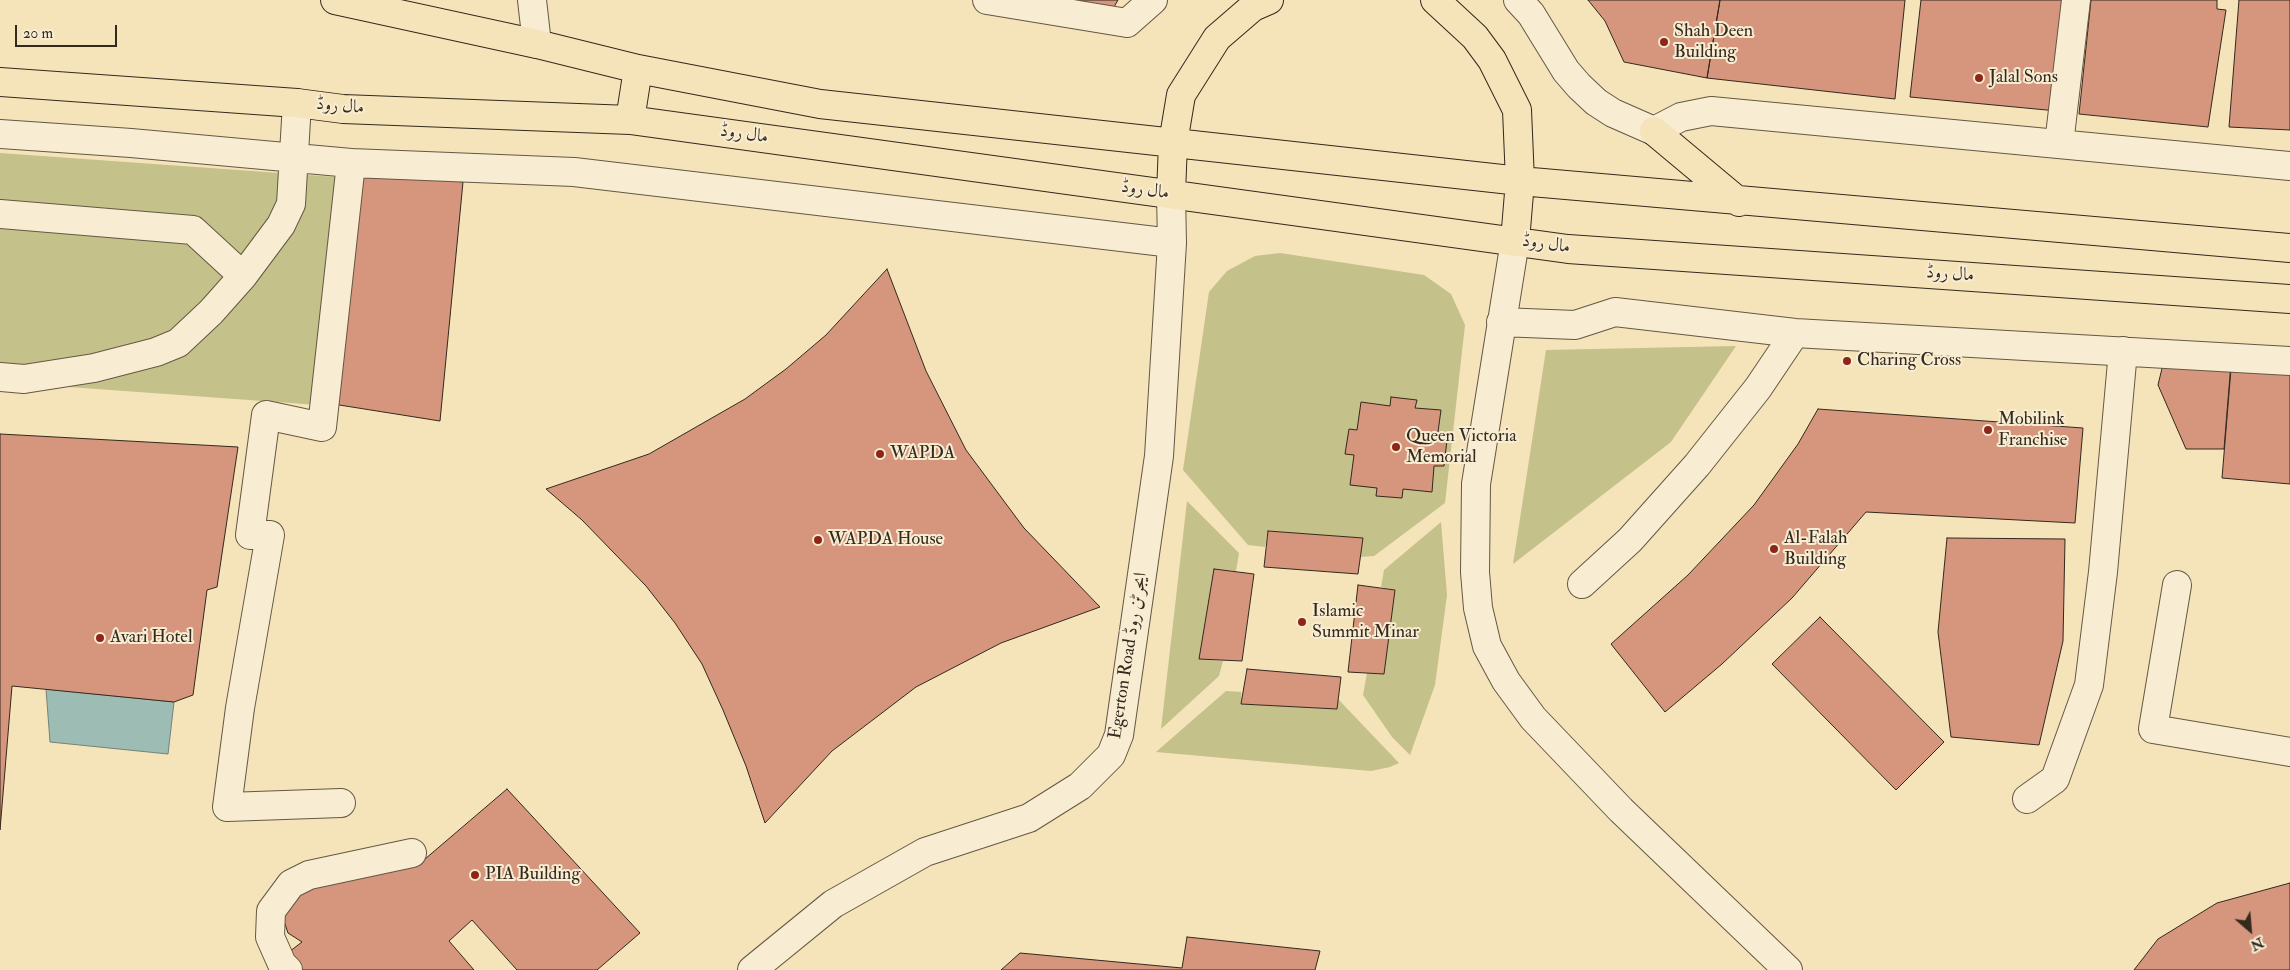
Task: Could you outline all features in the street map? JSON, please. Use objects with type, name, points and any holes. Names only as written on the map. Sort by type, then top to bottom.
[{"type":"main road","points":[[334,0],[537,44],[638,70],[820,104],[1520,181],[1739,202],[2290,248]]},
{"type":"main road","points":[[1171,194],[1173,143],[1180,95],[1217,38],[1253,7],[1268,0]]},
{"type":"main road","points":[[1435,0],[1475,38],[1492,60],[1517,110],[1520,181],[1515,241]]},
{"type":"main road","points":[[630,120],[638,70]]},
{"type":"main road","name":"مال روڈ","points":[[0,82],[297,103],[343,109],[630,120],[1578,250],[2290,299]]},
{"type":"main road","points":[[1654,131],[1739,202]]},
{"type":"street","points":[[532,0],[537,44]]},
{"type":"street","points":[[987,0],[1127,23],[1153,0]]},
{"type":"street","points":[[1518,0],[1531,14],[1578,86],[1596,102],[1613,113],[1654,131],[1681,117],[1711,111],[2290,166]]},
{"type":"street","points":[[2059,144],[2076,0]]},
{"type":"street","points":[[0,377],[24,379],[94,368],[156,352],[178,343],[211,312],[243,276],[281,225],[291,204],[297,103]]},
{"type":"street","points":[[0,134],[351,163],[574,172],[1172,243]]},
{"type":"street","points":[[341,803],[227,807],[240,708],[270,536],[250,534],[266,416],[322,426],[351,163]]},
{"type":"street","name":"Egerton Road ایجرٹن روڈ","points":[[752,970],[833,904],[926,852],[1029,818],[1080,786],[1111,755],[1119,735],[1159,456],[1172,243],[1171,194]]},
{"type":"street","points":[[0,214],[193,230],[243,276]]},
{"type":"street","points":[[1515,241],[1476,484],[1475,572],[1478,608],[1487,646],[1506,681],[1533,718],[1621,810],[1788,970]]},
{"type":"street","points":[[1502,322],[1575,325],[1615,312],[1795,333],[2290,361]]},
{"type":"street","points":[[1582,584],[1630,540],[1696,465],[1758,388],[1795,333]]},
{"type":"street","points":[[2027,799],[2055,779],[2089,685],[2103,572],[2123,351]]},
{"type":"street","points":[[2177,585],[2153,729],[2290,752]]},
{"type":"street","points":[[288,970],[282,964],[270,937],[271,911],[291,884],[309,874],[412,853]]},
{"type":"shaded area","points":[[0,153],[336,177],[318,405],[0,382]]},
{"type":"shaded area","points":[[1280,253],[1424,275],[1451,294],[1465,325],[1445,503],[1374,556],[1360,557],[1363,538],[1268,531],[1265,547],[1248,545],[1183,470],[1209,292],[1227,271],[1255,256]]},
{"type":"shaded area","points":[[1736,346],[1671,442],[1513,564],[1546,350]]},
{"type":"shaded area","points":[[1187,501],[1239,553],[1236,571],[1214,570],[1200,659],[1223,661],[1219,676],[1161,729]]},
{"type":"shaded area","points":[[1441,522],[1447,595],[1435,685],[1410,755],[1392,737],[1363,695],[1367,673],[1384,674],[1395,590],[1381,587],[1384,570]]},
{"type":"shaded area","points":[[1226,691],[1241,692],[1242,704],[1337,709],[1338,699],[1399,763],[1371,771],[1156,752]]},
{"type":"water","points":[[46,689],[174,702],[168,754],[50,742]]},
{"type":"building","points":[[1047,0],[1118,0],[1114,7]]},
{"type":"building","name":"Shah Deen Building","points":[[1588,0],[1720,0],[1707,78],[1624,62],[1605,21]]},
{"type":"building","points":[[1720,0],[1905,0],[1895,99],[1707,78]]},
{"type":"building","points":[[1921,0],[2069,0],[2057,111],[1910,97]]},
{"type":"building","points":[[2091,0],[2217,0],[2217,9],[2226,10],[2208,127],[2079,114]]},
{"type":"building","points":[[2239,0],[2290,0],[2290,130],[2229,127]]},
{"type":"building","points":[[354,169],[463,182],[440,421],[333,404]]},
{"type":"building","name":"WAPDA House","points":[[887,269],[926,371],[966,450],[1024,528],[1100,607],[1001,643],[916,687],[832,751],[765,823],[746,766],[702,664],[675,623],[646,586],[582,520],[546,489],[649,454],[745,399],[786,369],[826,335]]},
{"type":"building","points":[[2164,360],[2231,363],[2224,449],[2186,449],[2158,385]]},
{"type":"building","points":[[2231,369],[2290,371],[2290,484],[2222,478]]},
{"type":"building","name":"Queen Victoria Memorial","points":[[1391,397],[1417,400],[1415,408],[1441,410],[1437,439],[1447,440],[1444,466],[1434,466],[1432,492],[1403,489],[1402,498],[1376,496],[1377,488],[1350,485],[1354,455],[1345,454],[1349,429],[1357,430],[1361,402],[1390,406]]},
{"type":"building","name":"Al-Falah Building","points":[[1818,409],[2083,428],[2075,523],[1866,512],[1792,598],[1722,664],[1665,712],[1611,644],[1688,575],[1754,505],[1798,444]]},
{"type":"building","name":"Avari Hotel","points":[[0,434],[238,447],[217,587],[207,590],[193,695],[174,702],[12,686],[0,830]]},
{"type":"building","points":[[1268,531],[1363,538],[1358,574],[1264,567]]},
{"type":"building","points":[[1947,538],[2065,539],[2063,641],[2039,745],[1951,737],[1938,632]]},
{"type":"building","points":[[1214,569],[1254,574],[1242,661],[1199,659]]},
{"type":"building","points":[[1358,585],[1395,590],[1384,674],[1348,672]]},
{"type":"building","points":[[1820,617],[1944,742],[1896,790],[1772,664]]},
{"type":"building","points":[[1247,669],[1341,677],[1337,709],[1241,704]]},
{"type":"building","name":"PIA Building","points":[[507,789],[640,933],[597,970],[517,970],[472,920],[449,941],[474,970],[302,970],[285,955],[302,942],[288,933],[284,921],[286,906],[310,886],[418,865]]},
{"type":"building","points":[[2290,883],[2290,970],[2134,970],[2158,939],[2217,903]]},
{"type":"building","points":[[1187,937],[1320,951],[1315,970],[1001,970],[1020,953],[1182,968]]},
{"type":"place","name":"Shah Deen Building","points":[[1664,42]]},
{"type":"place","name":"Jalal Sons","points":[[1979,78]]},
{"type":"place","name":"Charing Cross","points":[[1847,361]]},
{"type":"place","name":"Mobilink Franchise","points":[[1988,430]]},
{"type":"place","name":"Queen Victoria Memorial","points":[[1396,447]]},
{"type":"place","name":"WAPDA","points":[[880,454]]},
{"type":"place","name":"WAPDA House","points":[[818,540]]},
{"type":"place","name":"Al-Falah Building","points":[[1774,549]]},
{"type":"place","name":"Islamic Summit Minar","points":[[1302,622]]},
{"type":"place","name":"Avari Hotel","points":[[100,638]]},
{"type":"place","name":"PIA Building","points":[[475,875]]}]
